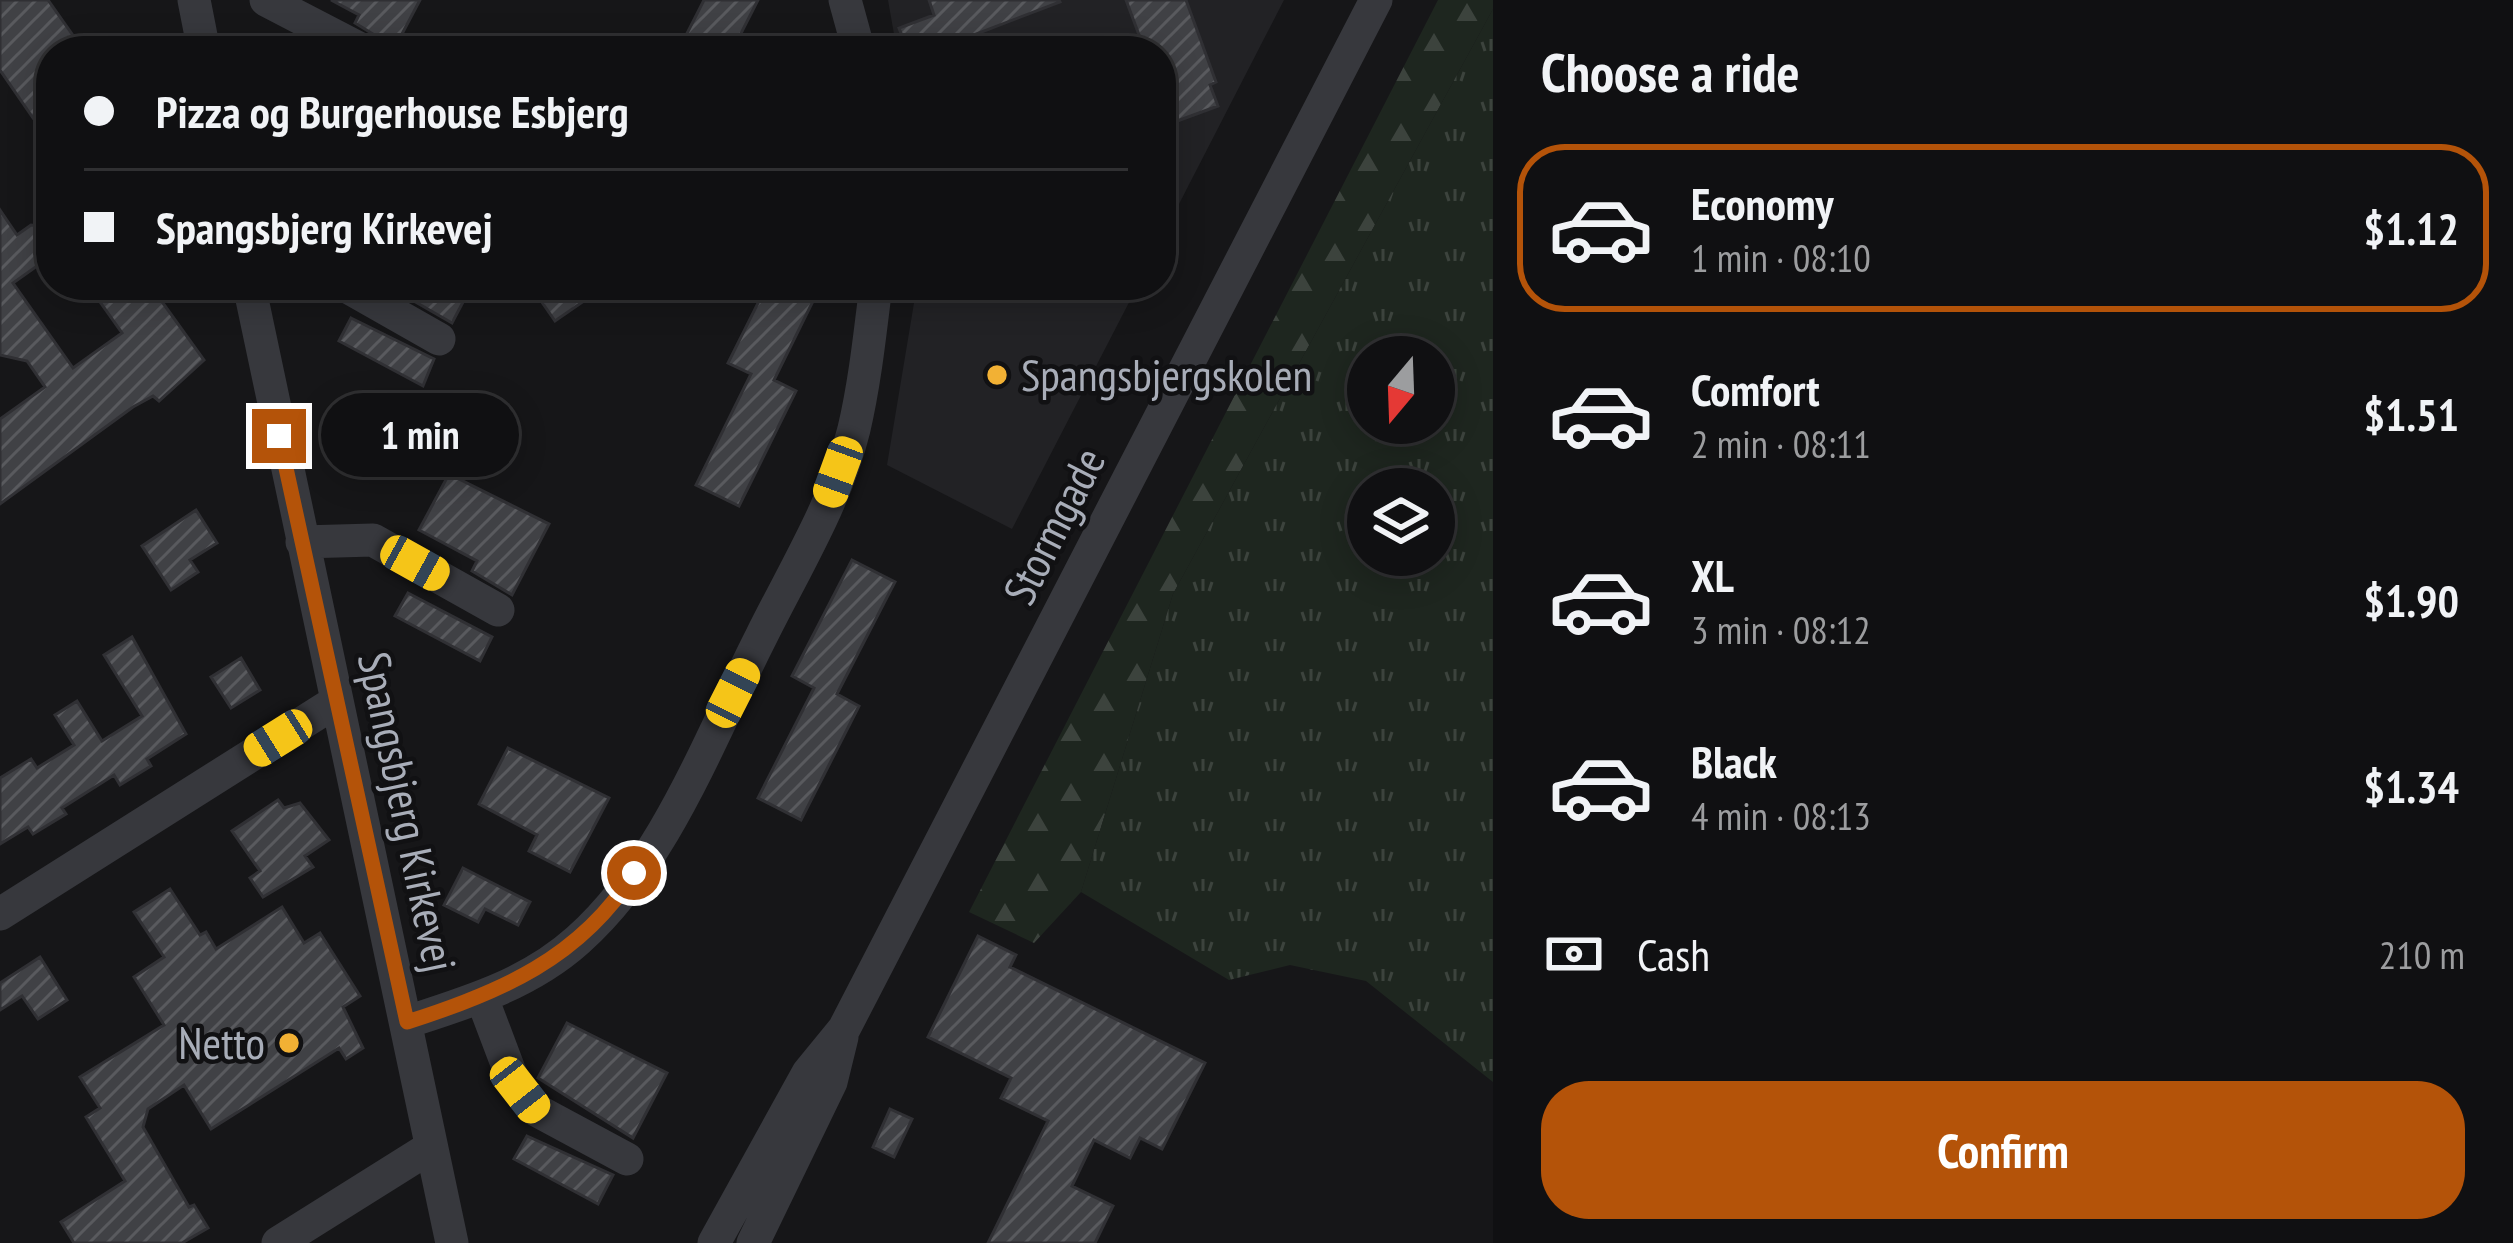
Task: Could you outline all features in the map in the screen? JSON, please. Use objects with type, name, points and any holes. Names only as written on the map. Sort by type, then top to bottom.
[{"type":"street","points":[[194,0],[201,36]]},
{"type":"street","points":[[266,0],[335,36]]},
{"type":"street","points":[[845,0],[855,36]]},
{"type":"street","name":"Stormgade","points":[[728,1239],[831,1082],[844,1029],[1376,0]]},
{"type":"street","name":"Spangsbjerg Kirkevej","points":[[252,300],[452,1243]]},
{"type":"street","points":[[371,300],[440,339]]},
{"type":"street","points":[[407,1022],[482,998],[530,976],[576,942],[617,901],[669,818],[824,513],[854,432],[874,300]]},
{"type":"street","points":[[302,542],[343,536],[373,540],[498,610]]},
{"type":"street","points":[[0,914],[337,700]]},
{"type":"street","points":[[482,998],[513,1080],[536,1110],[626,1159]]},
{"type":"street","points":[[278,1243],[431,1147]]},
{"type":"shaded area","name":"Spangsbjergskolen","points":[[888,0],[1284,0],[1176,210],[1176,36],[894,36]]},
{"type":"shaded area","name":"Spangsbjergskolen","points":[[914,300],[1130,300],[1012,529],[887,465]]},
{"type":"green space","points":[[1438,0],[1493,0],[1493,9],[1173,594],[1081,892],[1034,943],[969,912]]},
{"type":"green space","points":[[1493,9],[1493,1082],[1366,981],[1290,965],[1229,980],[1081,892],[1173,594]]},
{"type":"building","points":[[0,0],[48,0],[73,36],[36,36],[36,116],[33,118],[0,70]]},
{"type":"building","points":[[331,0],[420,0],[401,36],[376,36],[355,23],[359,15]]},
{"type":"building","points":[[704,0],[758,0],[740,36],[686,36]]},
{"type":"building","points":[[929,0],[1060,2],[977,36],[902,36],[899,28],[934,15]]},
{"type":"building","points":[[1126,0],[1186,0],[1216,82],[1210,85],[1218,106],[1176,121],[1176,36],[1139,36]]},
{"type":"building","points":[[0,210],[17,235],[36,226],[36,267],[13,283],[73,368],[122,333],[99,300],[161,300],[204,360],[159,401],[153,396],[133,407],[0,504],[0,419],[45,387],[27,361],[0,355]]},
{"type":"building","points":[[412,300],[464,300],[452,323]]},
{"type":"building","points":[[540,300],[585,300],[555,321]]},
{"type":"building","points":[[760,300],[814,300],[774,380],[796,391],[739,506],[696,485],[751,374],[728,363]]},
{"type":"building","points":[[351,318],[434,359],[423,386],[339,341]]},
{"type":"building","points":[[449,474],[549,524],[512,595],[472,571],[477,561],[419,530]]},
{"type":"building","points":[[196,510],[217,543],[190,560],[198,572],[171,590],[142,546]]},
{"type":"building","points":[[852,560],[895,582],[837,694],[859,706],[801,820],[758,798],[814,688],[792,676]]},
{"type":"building","points":[[408,593],[492,637],[480,661],[395,616]]},
{"type":"building","points":[[132,637],[186,734],[147,759],[151,766],[120,785],[114,775],[62,808],[66,814],[33,834],[28,827],[0,844],[0,778],[31,759],[37,768],[74,745],[55,715],[77,701],[102,741],[142,716],[104,655]]},
{"type":"building","points":[[241,658],[260,690],[231,708],[211,677]]},
{"type":"building","points":[[508,748],[609,798],[570,872],[529,851],[537,835],[479,804]]},
{"type":"building","points":[[278,800],[284,808],[300,803],[329,840],[305,856],[313,867],[263,897],[250,878],[260,871],[232,831]]},
{"type":"building","points":[[463,868],[530,902],[518,925],[485,909],[478,922],[444,905]]},
{"type":"building","points":[[170,889],[200,935],[206,932],[216,949],[282,907],[304,943],[320,933],[360,996],[343,1007],[363,1048],[346,1059],[339,1048],[211,1129],[184,1085],[148,1109],[143,1127],[189,1207],[194,1205],[208,1228],[182,1243],[74,1243],[61,1222],[125,1181],[86,1117],[100,1108],[80,1077],[164,1025],[134,977],[164,957],[134,912]]},
{"type":"building","points":[[978,936],[1016,955],[1010,967],[1205,1063],[1162,1149],[1140,1138],[1130,1158],[1094,1140],[1072,1186],[1113,1206],[1095,1243],[988,1243],[1048,1121],[1001,1098],[1011,1078],[928,1037]]},
{"type":"building","points":[[40,957],[67,1000],[38,1019],[22,996],[0,1010],[0,983]]},
{"type":"building","points":[[567,1023],[667,1073],[633,1138],[538,1078]]},
{"type":"building","points":[[890,1109],[912,1119],[894,1157],[873,1147]]},
{"type":"building","points":[[527,1136],[613,1175],[598,1204],[514,1159]]},
{"type":"place","name":"Spangsbjergskolen","points":[[997,375]]},
{"type":"place","name":"Netto","points":[[289,1043]]},
{"type":"route","points":[[279,436],[407,1022],[482,998],[530,976],[576,942],[617,901],[634,873]]}]
